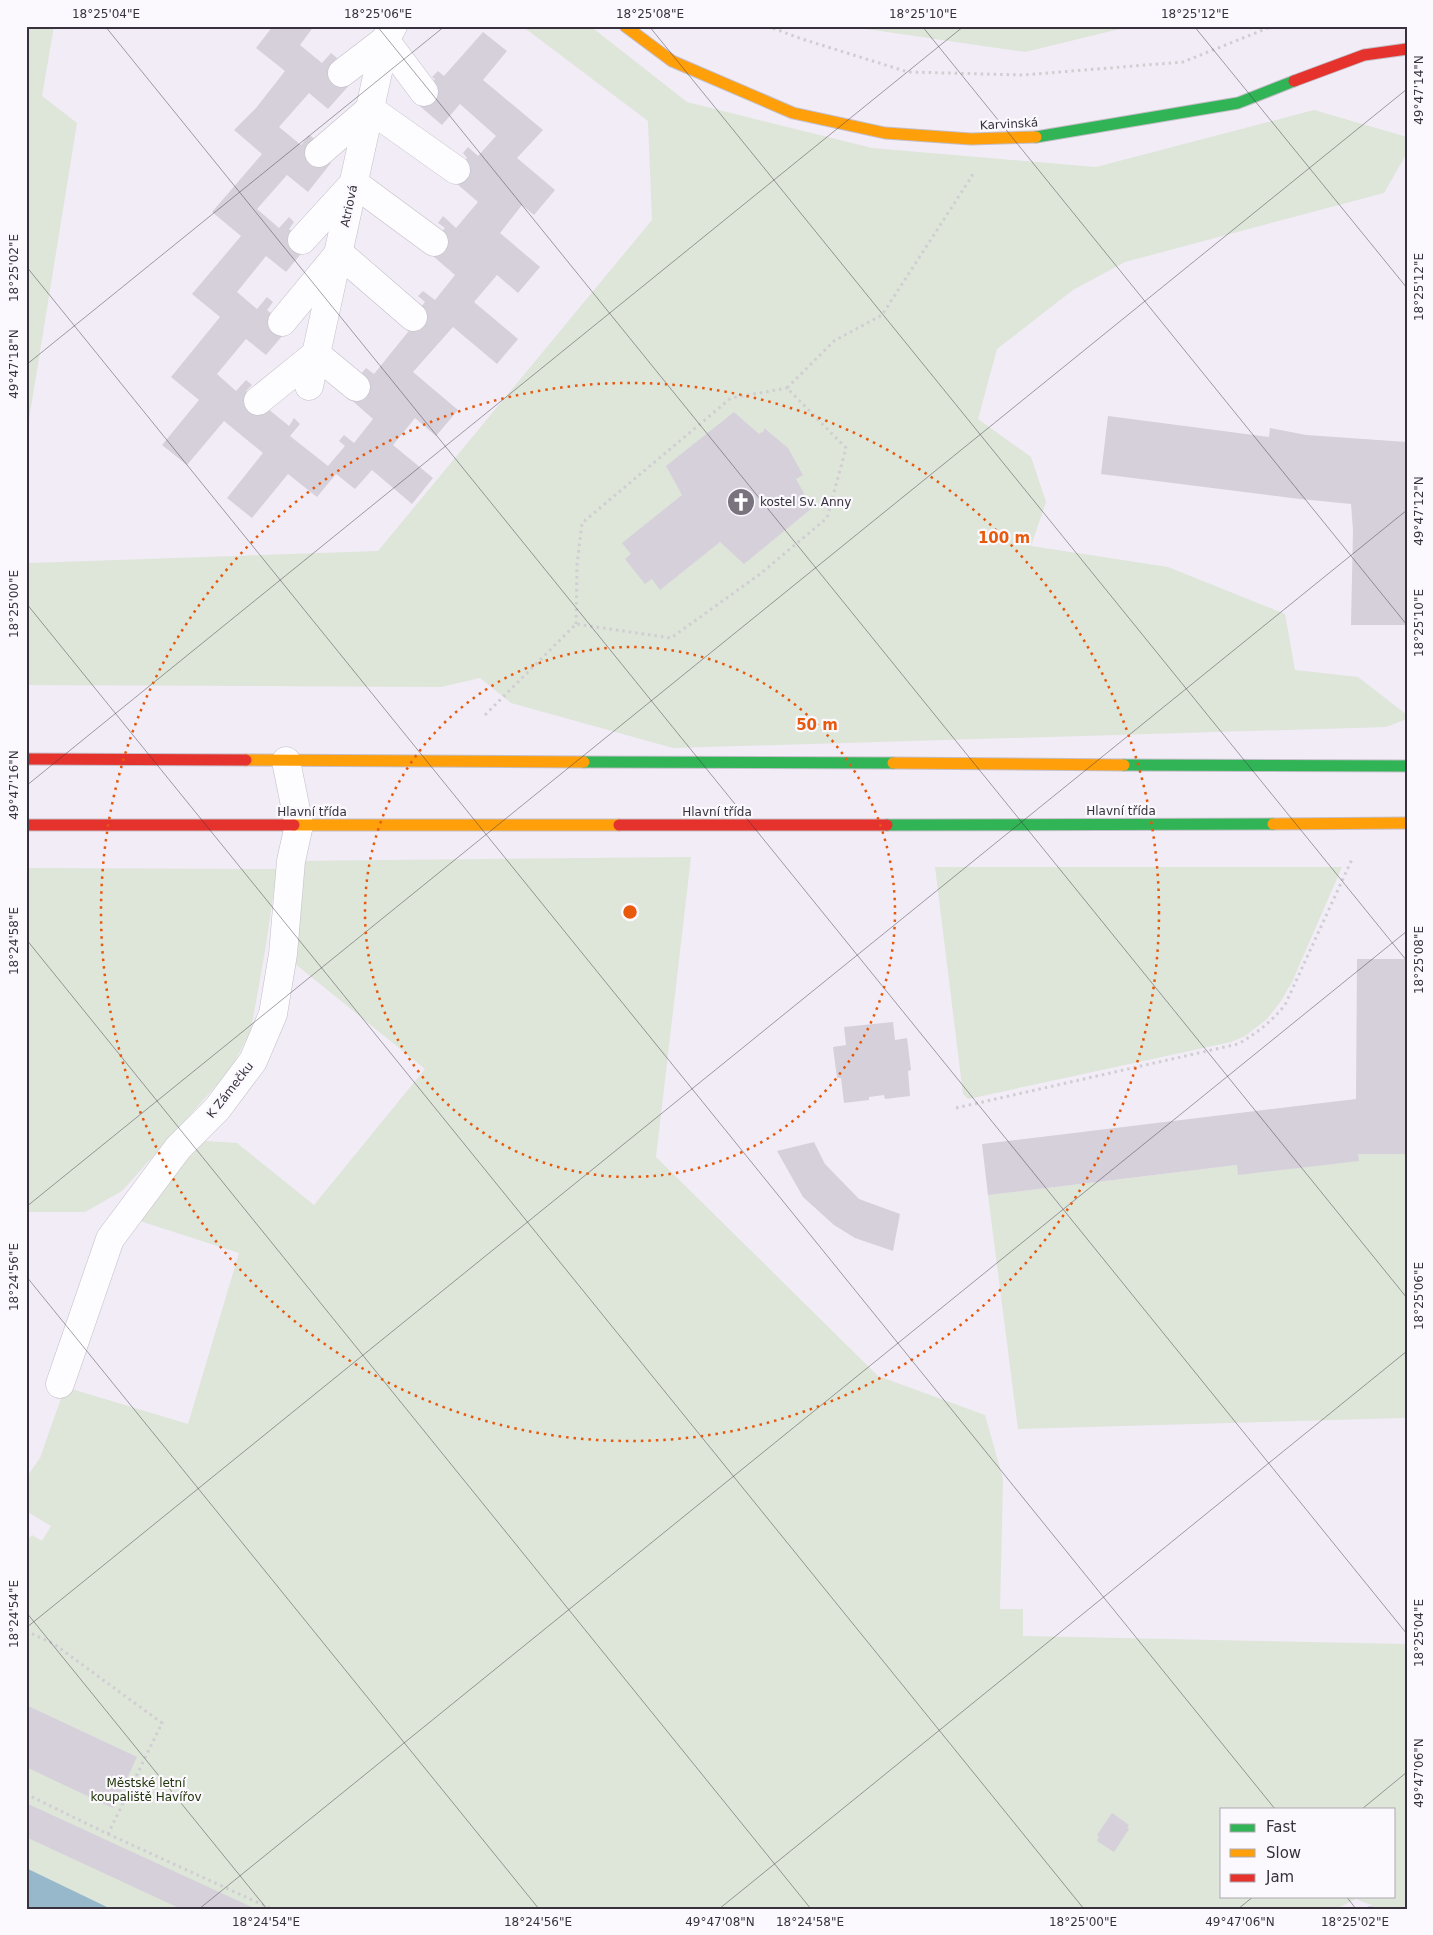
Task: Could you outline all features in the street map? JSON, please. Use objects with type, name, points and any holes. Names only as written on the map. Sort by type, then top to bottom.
[{"type":"main road","name":"Karvinská","points":[[625,26],[672,61],[793,113],[885,133],[971,139],[1029,138],[1238,103],[1364,55],[1407,50]]},
{"type":"main road","points":[[26,759],[1407,766]]},
{"type":"main road","name":"Hlavní třída","points":[[26,825],[1407,823]]},
{"type":"street","points":[[342,73],[389,33],[424,92]]},
{"type":"street","name":"Atriová","points":[[309,386],[370,109],[389,33]]},
{"type":"street","points":[[319,153],[370,109],[456,170]]},
{"type":"street","points":[[302,240],[354,183],[434,242]]},
{"type":"street","points":[[282,322],[338,253],[413,317]]},
{"type":"street","points":[[258,401],[316,354],[356,387]]},
{"type":"street","name":"K Zámečku","points":[[60,1384],[110,1239],[178,1148],[217,1109],[253,1061],[274,1014],[283,954],[291,861],[299,826],[286,760]]},
{"type":"path","points":[[768,26],[802,39],[908,72],[1023,75],[1184,62],[1273,26]]},
{"type":"path","points":[[485,715],[576,624],[577,565],[582,524],[731,398],[787,388],[834,341],[882,315],[972,176],[971,139]]},
{"type":"path","points":[[576,624],[671,638],[760,574],[826,518],[846,448],[787,388]]},
{"type":"path","points":[[956,1108],[1238,1044],[1258,1032],[1285,1005],[1353,857]]},
{"type":"path","points":[[26,1632],[54,1644],[162,1724],[108,1834]]},
{"type":"path","points":[[26,1794],[108,1834],[272,1909]]},
{"type":"green space","points":[[26,26],[54,26],[42,96],[77,123],[26,438]]},
{"type":"green space","points":[[522,26],[590,26],[687,102],[872,148],[1096,167],[1314,110],[1407,137],[1407,153],[1384,193],[1125,262],[1073,290],[997,349],[978,419],[1031,457],[1046,502],[1031,546],[1168,567],[1285,614],[1295,670],[1358,677],[1407,715],[1407,719],[1386,727],[673,748],[511,703],[480,678],[441,687],[26,685],[26,561],[31,563],[378,551],[652,220],[648,121]]},
{"type":"green space","points":[[846,26],[1132,26],[1025,52]]},
{"type":"green space","name":"Městské letní koupaliště Havířov","points":[[691,857],[656,1157],[878,1376],[985,1415],[1003,1479],[1000,1609],[1023,1609],[1023,1636],[1407,1644],[1407,1909],[1381,1909],[1356,1899],[1336,1909],[26,1909],[26,1541],[32,1535],[42,1541],[51,1526],[26,1511],[26,1478],[40,1458],[65,1387],[188,1424],[239,1253],[140,1221],[178,1167],[205,1141],[237,1143],[314,1205],[425,1069],[283,954],[291,861]]},
{"type":"green space","points":[[935,867],[1342,867],[1292,982],[1281,1001],[1267,1019],[1245,1036],[1231,1042],[968,1099],[963,1094]]},
{"type":"green space","points":[[26,868],[277,869],[251,1030],[231,1069],[122,1191],[85,1212],[26,1212]]},
{"type":"green space","points":[[1358,1154],[1406,1154],[1405,1418],[1018,1429],[988,1195],[1237,1165]]},
{"type":"water","points":[[26,1868],[111,1909],[26,1909]]},
{"type":"building","points":[[273,26],[314,26],[300,45],[322,63],[331,53],[337,58],[332,64],[352,82],[328,109],[309,93],[279,127],[301,145],[309,135],[315,139],[310,145],[331,163],[308,192],[287,175],[257,209],[279,228],[289,217],[294,222],[289,229],[309,244],[286,272],[266,256],[237,292],[257,309],[267,297],[273,302],[267,310],[289,328],[266,355],[246,339],[217,374],[236,391],[246,380],[252,385],[246,391],[289,426],[294,418],[300,424],[290,436],[328,466],[345,446],[339,441],[344,435],[354,443],[373,419],[348,397],[364,376],[361,374],[366,368],[374,374],[412,327],[407,324],[425,302],[418,296],[423,291],[435,300],[455,275],[426,250],[445,228],[438,223],[443,216],[456,228],[478,202],[450,178],[467,158],[463,153],[468,147],[478,156],[496,136],[460,104],[442,125],[415,102],[435,79],[432,77],[438,71],[444,76],[483,32],[507,51],[483,80],[543,130],[517,158],[555,190],[534,215],[522,205],[500,233],[540,267],[518,293],[497,275],[474,302],[518,339],[497,364],[453,327],[413,372],[458,410],[436,436],[415,418],[393,445],[433,478],[412,504],[372,470],[355,489],[336,474],[317,497],[288,474],[252,518],[227,498],[263,453],[224,421],[187,465],[162,445],[199,400],[171,377],[220,317],[192,294],[241,236],[212,212],[262,154],[234,130],[256,108],[285,71],[256,48]]},
{"type":"building","name":"kostel Sv. Anny","points":[[734,412],[759,434],[764,431],[764,428],[788,448],[803,475],[796,479],[812,508],[744,564],[720,542],[660,590],[652,579],[645,584],[625,559],[631,554],[622,543],[682,495],[666,466]]},
{"type":"building","points":[[1108,416],[1269,437],[1270,428],[1306,435],[1407,442],[1407,625],[1351,625],[1353,530],[1351,504],[1101,474]]},
{"type":"building","points":[[1357,959],[1407,959],[1406,1154],[1358,1154],[1359,1161],[1238,1175],[1237,1165],[988,1195],[982,1144],[1356,1099]]},
{"type":"building","points":[[893,1022],[895,1040],[907,1038],[911,1070],[908,1071],[910,1096],[885,1099],[884,1095],[869,1097],[869,1100],[844,1103],[841,1078],[837,1078],[833,1047],[846,1045],[844,1027]]},
{"type":"building","points":[[814,1142],[825,1164],[859,1199],[900,1214],[893,1251],[855,1238],[834,1225],[803,1197],[777,1151]]},
{"type":"building","points":[[26,1705],[137,1757],[113,1808],[26,1767]]},
{"type":"building","points":[[26,1803],[256,1909],[181,1909],[26,1837]]},
{"type":"building","points":[[1112,1813],[1129,1825],[1127,1828],[1129,1829],[1114,1852],[1097,1841],[1099,1837],[1097,1835]]},
{"type":"building","points":[[1368,1906],[1373,1906],[1379,1909],[1366,1909]]},
{"type":"traffic: fast","points":[[1036,137],[1238,103],[1294,81]]},
{"type":"traffic: fast","points":[[584,762],[893,763]]},
{"type":"traffic: fast","points":[[1124,765],[1407,766]]},
{"type":"traffic: fast","points":[[887,825],[1273,824]]},
{"type":"traffic: slow","points":[[625,26],[672,61],[793,113],[885,133],[971,139],[1036,137]]},
{"type":"traffic: slow","points":[[246,760],[584,762]]},
{"type":"traffic: slow","points":[[893,763],[1124,765]]},
{"type":"traffic: slow","points":[[1273,824],[1407,823]]},
{"type":"traffic: slow","points":[[294,825],[619,825]]},
{"type":"traffic: jam","points":[[1294,81],[1364,55],[1407,49]]},
{"type":"traffic: jam","points":[[26,759],[246,760]]},
{"type":"traffic: jam","points":[[26,825],[294,825]]},
{"type":"traffic: jam","points":[[619,825],[887,825]]},
{"type":"place","name":"kostel Sv. Anny","points":[[741,502]]}]
